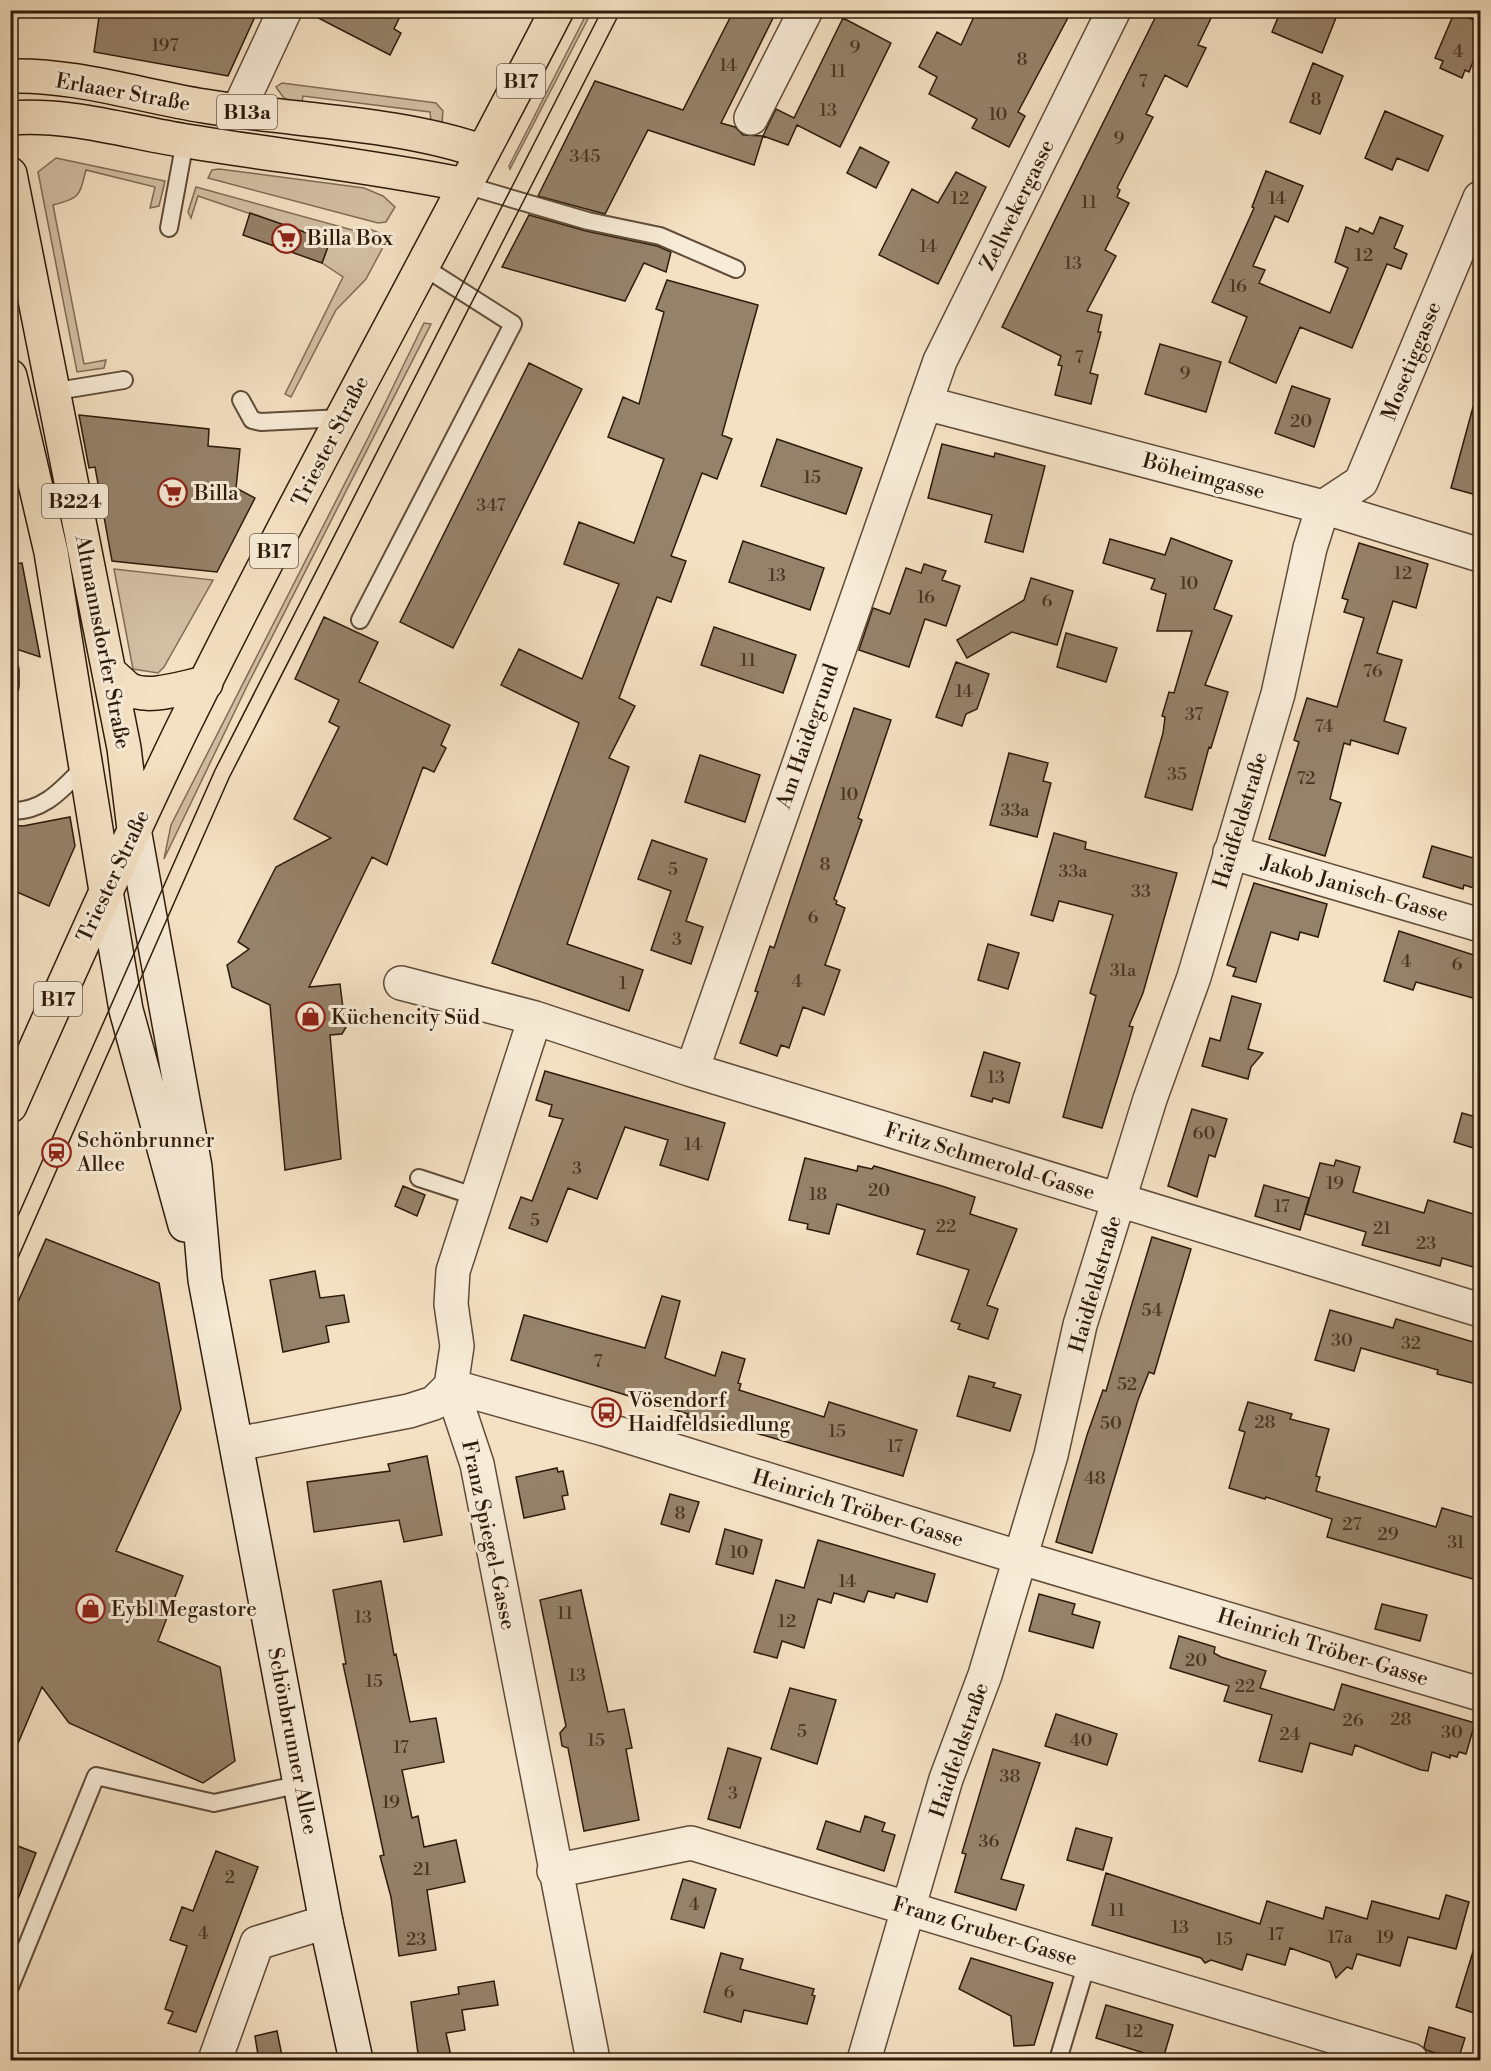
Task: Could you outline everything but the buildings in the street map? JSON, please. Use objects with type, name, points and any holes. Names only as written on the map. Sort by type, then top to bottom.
[{"type":"main road","name":"Triester Straße","points":[[10,1106],[134,829],[206,683],[342,418],[557,10]]},
{"type":"main road","name":"Erlaaer Straße","points":[[10,76],[29,76],[101,86],[238,111],[432,137],[483,152]]},
{"type":"main road","name":"Erlaaer Straße","points":[[10,118],[66,120],[185,141],[400,172],[465,185]]},
{"type":"main road","name":"Altmannsdorfer Straße","points":[[10,174],[51,392],[110,672],[124,748],[134,829]]},
{"type":"main road","name":"Altmannsdorfer Straße","points":[[10,376],[51,552],[106,891]]},
{"type":"main road","points":[[110,672],[129,689],[138,692],[162,691],[206,683]]},
{"type":"street","points":[[238,111],[285,10]]},
{"type":"street","points":[[751,118],[806,10]]},
{"type":"street","name":"Zellwekergasse","points":[[925,403],[945,351],[1114,10]]},
{"type":"street","name":"Mosetiggasse","points":[[1323,507],[1362,482],[1480,198]]},
{"type":"street","name":"Böheimgasse","points":[[925,403],[1323,507],[1480,555]]},
{"type":"street","name":"Am Haidegrund","points":[[692,1070],[925,403]]},
{"type":"street","name":"Haidfeldstraße","points":[[864,2061],[946,1779],[985,1675],[1018,1557],[1051,1455],[1080,1325],[1150,1099],[1194,976],[1278,694],[1304,570],[1323,507]]},
{"type":"street","points":[[134,829],[195,1167],[205,1280]]},
{"type":"street","name":"Jakob Janisch-Gasse","points":[[1230,852],[1480,925]]},
{"type":"street","points":[[106,891],[126,1010],[195,1261],[205,1280]]},
{"type":"street","name":"Fritz Schmerold-Gasse","points":[[401,983],[535,1018],[692,1070],[1480,1310]]},
{"type":"street","name":"Franz Spiegel-Gasse","points":[[535,1018],[450,1287],[457,1346],[451,1386],[477,1464],[554,1871],[593,2061]]},
{"type":"street","name":"Schönbrunner Allee","points":[[205,1280],[326,1922],[356,2061]]},
{"type":"street","points":[[237,1444],[409,1411],[434,1403],[451,1386]]},
{"type":"street","name":"Heinrich Tröber-Gasse","points":[[451,1386],[604,1429],[1018,1557],[1480,1694]]},
{"type":"street","name":"Franz Gruber-Gasse","points":[[554,1871],[691,1844],[1411,2061]]},
{"type":"street","points":[[215,2061],[257,1943],[326,1922]]},
{"type":"lane","points":[[169,228],[185,141]]},
{"type":"lane","points":[[465,185],[588,221],[660,236],[736,269]]},
{"type":"lane","points":[[360,620],[513,324],[422,266]]},
{"type":"lane","points":[[51,392],[124,380]]},
{"type":"lane","points":[[241,400],[252,420],[261,422],[342,418]]},
{"type":"lane","points":[[10,670],[10,686]]},
{"type":"lane","points":[[10,811],[40,806],[55,796],[87,764]]},
{"type":"lane","points":[[419,1178],[477,1197]]},
{"type":"lane","points":[[10,1987],[96,1776],[214,1803],[301,1784]]},
{"type":"lane","points":[[1058,2061],[1087,1963]]},
{"type":"shaded area","points":[[588,11],[592,11],[510,169],[509,166]]},
{"type":"shaded area","points":[[282,83],[436,103],[443,111],[442,123],[431,121],[430,112],[303,96],[302,102],[292,103],[283,97],[276,87]]},
{"type":"shaded area","points":[[56,158],[165,181],[159,206],[150,208],[155,187],[86,170],[77,195],[53,205],[84,364],[106,360],[104,368],[77,372],[38,172]]},
{"type":"shaded area","points":[[219,169],[364,188],[383,196],[395,207],[386,222],[378,223],[208,178],[212,170]]},
{"type":"shaded area","points":[[196,187],[363,233],[370,229],[381,234],[382,249],[366,279],[336,310],[291,397],[285,394],[343,277],[322,263],[330,241],[198,196],[191,218],[188,212]]},
{"type":"shaded area","points":[[424,323],[431,324],[247,686],[164,859],[171,825]]},
{"type":"shaded area","points":[[114,569],[213,580],[164,667],[158,673],[133,669]]},
{"type":"tram line","points":[[10,1234],[215,770],[602,10]]},
{"type":"tram line","points":[[10,1276],[229,778],[621,10]]},
{"type":"place","name":"Billa Box","points":[[286,238]]},
{"type":"place","name":"Billa","points":[[173,493]]},
{"type":"place","name":"Küchencity Süd","points":[[310,1017]]},
{"type":"place","name":"Schönbrunner Allee","points":[[56,1152]]},
{"type":"place","name":"Vösendorf Haidfeldsiedlung","points":[[607,1412]]},
{"type":"place","name":"Eybl Megastore","points":[[90,1609]]}]
